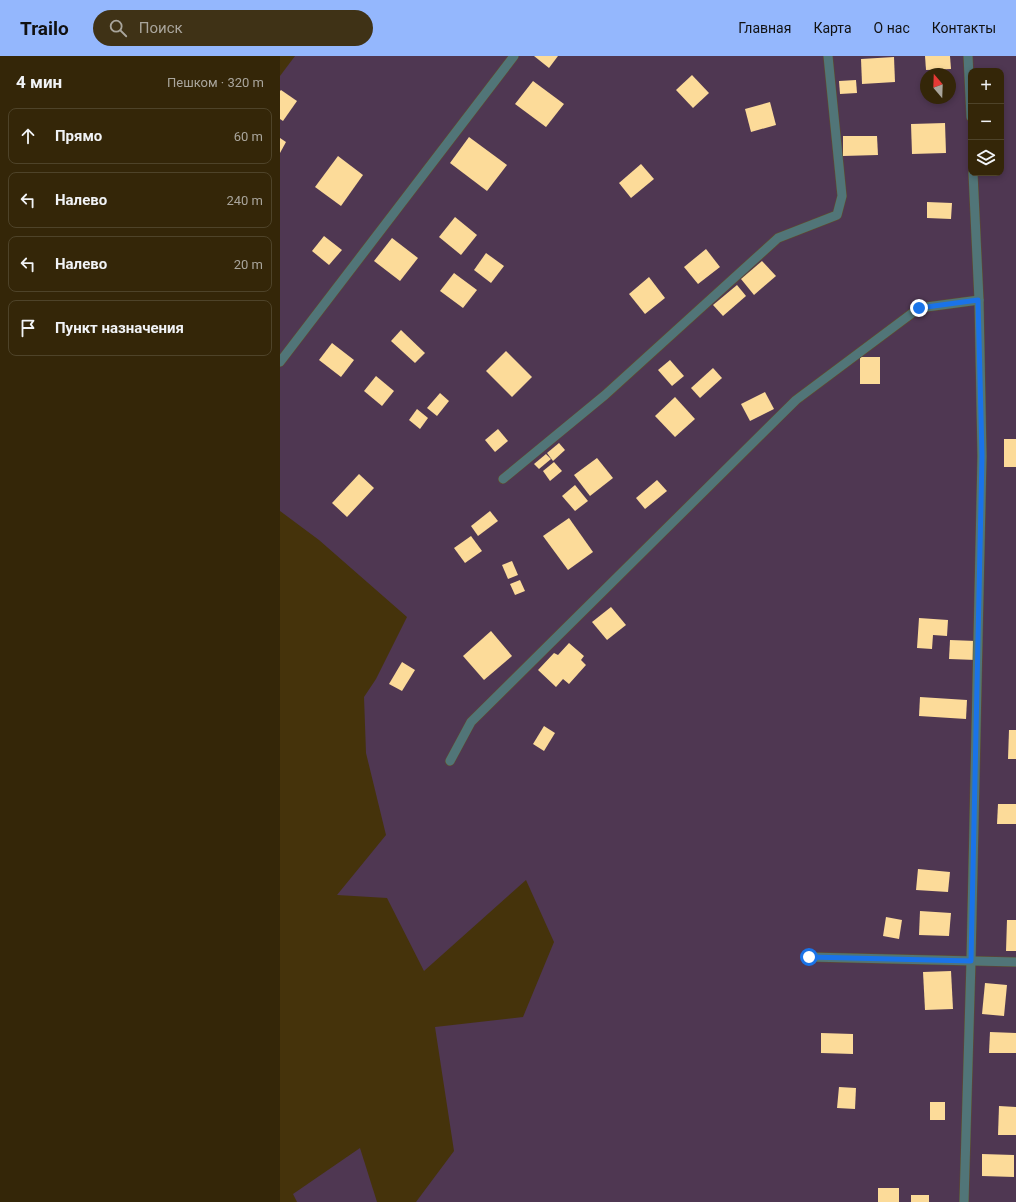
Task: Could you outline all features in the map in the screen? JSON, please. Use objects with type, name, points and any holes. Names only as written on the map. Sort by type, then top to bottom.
[{"type":"lane","points":[[280,362],[514,56]]},
{"type":"lane","points":[[504,479],[605,394],[778,238],[837,214],[842,196],[828,56]]},
{"type":"lane","points":[[968,56],[970,104]]},
{"type":"lane","points":[[964,1202],[982,456],[973,176]]},
{"type":"lane","points":[[450,761],[472,722],[796,400],[919,308],[978,300]]},
{"type":"lane","points":[[809,957],[1016,962]]},
{"type":"shaded area","points":[[295,56],[1016,56],[1016,1202],[416,1202],[454,1151],[435,1027],[523,1017],[554,942],[526,880],[424,971],[387,898],[337,895],[386,835],[366,753],[364,697],[376,679],[407,617],[319,540],[280,511],[280,76]]},
{"type":"shaded area","points":[[360,1148],[377,1202],[297,1202],[293,1194]]},
{"type":"building","points":[[534,56],[558,56],[549,68]]},
{"type":"building","points":[[925,56],[950,56],[951,68],[926,68]]},
{"type":"building","points":[[894,57],[895,82],[862,84],[861,59]]},
{"type":"building","points":[[692,75],[709,93],[693,108],[676,90]]},
{"type":"building","points":[[856,80],[857,93],[840,94],[839,81]]},
{"type":"building","points":[[533,81],[564,104],[546,127],[515,104]]},
{"type":"building","points":[[281,90],[297,101],[283,121],[280,119]]},
{"type":"building","points":[[770,102],[776,125],[751,132],[745,109]]},
{"type":"building","points":[[945,123],[946,153],[912,154],[911,124]]},
{"type":"building","points":[[843,136],[877,136],[878,155],[843,156]]},
{"type":"building","points":[[469,137],[507,165],[487,191],[450,163]]},
{"type":"building","points":[[280,138],[286,142],[280,153]]},
{"type":"building","points":[[338,156],[363,175],[341,206],[315,187]]},
{"type":"building","points":[[641,164],[654,179],[631,198],[619,183]]},
{"type":"building","points":[[927,202],[952,203],[951,219],[927,218]]},
{"type":"building","points":[[455,217],[477,235],[461,255],[439,237]]},
{"type":"building","points":[[324,236],[342,250],[329,265],[312,251]]},
{"type":"building","points":[[392,238],[418,258],[400,281],[374,261]]},
{"type":"building","points":[[706,249],[720,267],[698,284],[684,267]]},
{"type":"building","points":[[486,253],[504,266],[491,283],[474,270]]},
{"type":"building","points":[[762,261],[776,276],[754,295],[741,279]]},
{"type":"building","points":[[454,273],[477,290],[463,308],[440,291]]},
{"type":"building","points":[[649,277],[665,298],[645,314],[629,294]]},
{"type":"building","points":[[737,285],[746,296],[723,316],[713,305]]},
{"type":"building","points":[[401,330],[425,353],[415,363],[391,341]]},
{"type":"building","points":[[332,343],[354,360],[341,377],[319,360]]},
{"type":"building","points":[[506,351],[532,377],[512,397],[486,371]]},
{"type":"building","points":[[860,357],[880,357],[880,384],[860,384]]},
{"type":"building","points":[[670,360],[684,376],[672,386],[658,370]]},
{"type":"building","points":[[713,368],[722,378],[700,398],[691,388]]},
{"type":"building","points":[[376,376],[394,391],[382,406],[364,391]]},
{"type":"building","points":[[765,392],[774,409],[750,421],[741,404]]},
{"type":"building","points":[[440,393],[449,401],[437,416],[427,408]]},
{"type":"building","points":[[675,397],[695,419],[675,437],[655,416]]},
{"type":"building","points":[[417,409],[428,418],[420,429],[409,420]]},
{"type":"building","points":[[498,429],[508,441],[495,452],[485,440]]},
{"type":"building","points":[[1004,439],[1016,439],[1016,467],[1004,467]]},
{"type":"building","points":[[559,443],[565,450],[553,461],[547,453]]},
{"type":"building","points":[[546,454],[551,459],[539,469],[534,464]]},
{"type":"building","points":[[597,458],[613,478],[590,496],[574,475]]},
{"type":"building","points":[[554,462],[562,471],[550,481],[543,471]]},
{"type":"building","points":[[359,474],[374,488],[347,517],[332,503]]},
{"type":"building","points":[[657,480],[667,491],[645,509],[636,498]]},
{"type":"building","points":[[575,485],[588,501],[575,511],[562,496]]},
{"type":"building","points":[[490,511],[498,521],[478,536],[471,526]]},
{"type":"building","points":[[569,518],[593,552],[568,570],[543,536]]},
{"type":"building","points":[[471,536],[482,551],[465,563],[454,548]]},
{"type":"building","points":[[512,561],[518,575],[508,579],[502,565]]},
{"type":"building","points":[[520,580],[525,591],[515,595],[510,584]]},
{"type":"building","points":[[611,607],[626,625],[607,640],[592,622]]},
{"type":"building","points":[[919,618],[948,620],[947,636],[933,635],[932,649],[917,648]]},
{"type":"building","points":[[491,631],[512,656],[484,680],[463,656]]},
{"type":"building","points":[[950,640],[976,641],[976,660],[949,659]]},
{"type":"building","points":[[569,643],[584,656],[581,660],[586,665],[569,684],[563,679],[556,687],[538,670],[554,653],[558,655]]},
{"type":"building","points":[[402,662],[415,670],[402,691],[389,684]]},
{"type":"building","points":[[920,697],[967,700],[966,719],[919,716]]},
{"type":"building","points":[[544,726],[555,733],[544,751],[533,744]]},
{"type":"building","points":[[1009,730],[1016,730],[1016,759],[1008,759]]},
{"type":"building","points":[[998,804],[1016,804],[1016,824],[997,824]]},
{"type":"building","points":[[918,869],[950,872],[948,892],[916,890]]},
{"type":"building","points":[[920,911],[951,913],[949,936],[919,935]]},
{"type":"building","points":[[886,917],[902,920],[899,939],[883,936]]},
{"type":"building","points":[[1007,920],[1016,920],[1016,951],[1006,951]]},
{"type":"building","points":[[951,971],[953,1009],[925,1010],[923,972]]},
{"type":"building","points":[[985,983],[1007,985],[1004,1016],[982,1014]]},
{"type":"building","points":[[990,1032],[1016,1033],[1016,1053],[989,1053]]},
{"type":"building","points":[[821,1033],[853,1034],[853,1054],[821,1053]]},
{"type":"building","points":[[839,1087],[856,1088],[855,1109],[837,1108]]},
{"type":"building","points":[[930,1102],[945,1102],[945,1120],[930,1120]]},
{"type":"building","points":[[999,1106],[1016,1107],[1016,1135],[998,1135]]},
{"type":"building","points":[[982,1154],[1014,1155],[1014,1177],[982,1176]]},
{"type":"building","points":[[878,1188],[899,1188],[899,1202],[878,1202]]},
{"type":"building","points":[[911,1195],[929,1195],[929,1202],[911,1202]]},
{"type":"route","points":[[809,957],[971,961],[982,456],[978,300],[919,308]]}]
